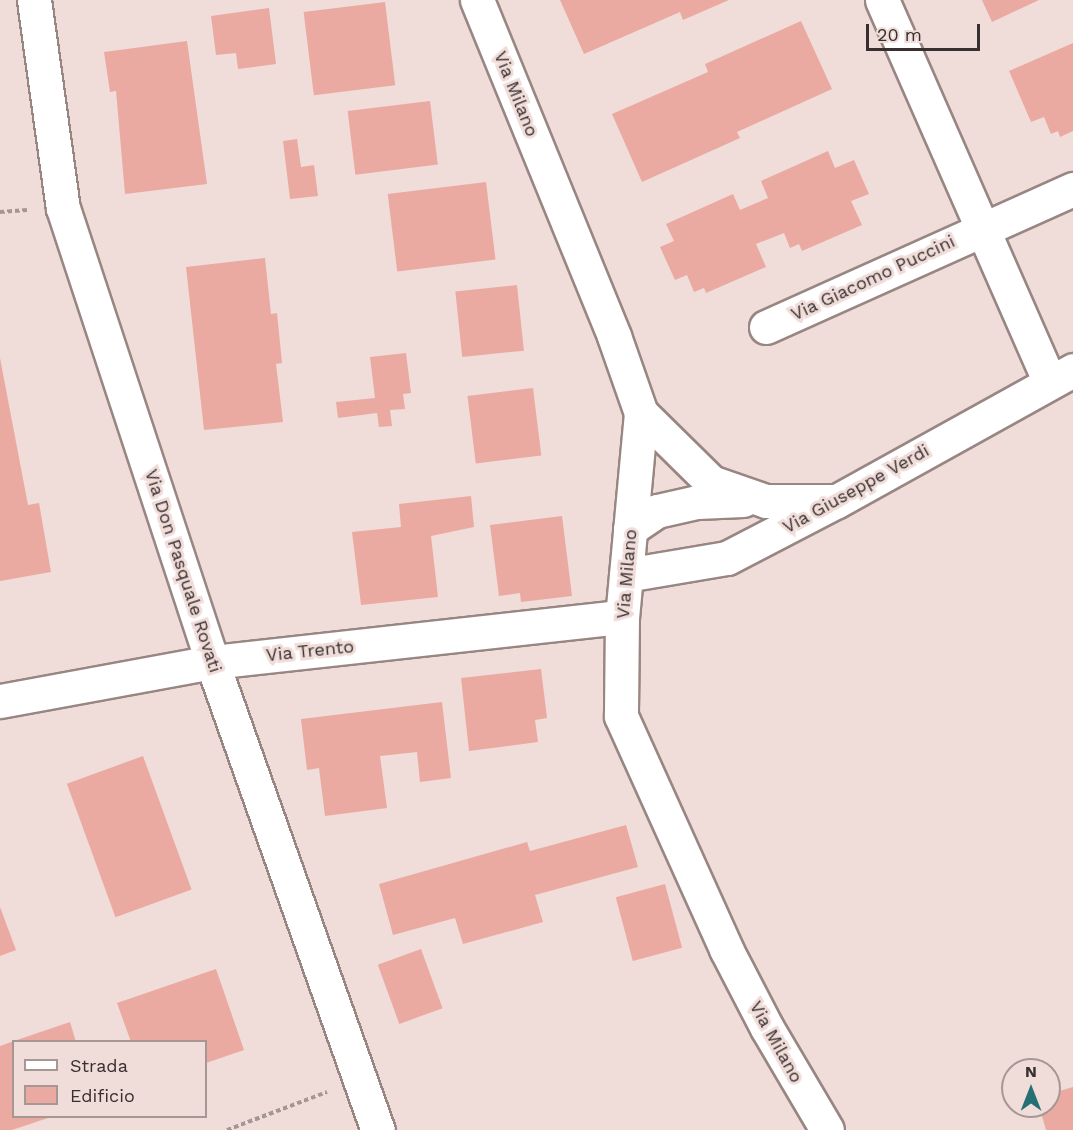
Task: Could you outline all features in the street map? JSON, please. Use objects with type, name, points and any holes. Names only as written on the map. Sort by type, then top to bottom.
[{"type":"street","name":"Via Don Pasquale Rovati","points":[[34,0],[63,208],[213,662],[378,1130]]},
{"type":"street","name":"Via Milano","points":[[477,0],[614,336],[641,413],[622,617],[621,716],[726,949],[767,1028],[827,1130]]},
{"type":"street","points":[[882,0],[980,229],[1061,375]]},
{"type":"street","name":"Via Giacomo Puccini","points":[[766,327],[1073,189]]},
{"type":"street","name":"Via Giuseppe Verdi","points":[[626,575],[727,558],[837,501],[1061,375]]},
{"type":"street","points":[[641,413],[711,482],[759,499]]},
{"type":"street","points":[[630,529],[657,511],[697,502],[759,499],[837,501]]},
{"type":"street","name":"Via Trento","points":[[0,701],[213,662],[622,617]]},
{"type":"path","points":[[227,1130],[361,1080]]},
{"type":"building","points":[[560,0],[729,0],[683,20],[680,12],[584,54]]},
{"type":"building","points":[[982,0],[1039,0],[992,22]]},
{"type":"building","points":[[385,2],[395,85],[314,95],[304,12]]},
{"type":"building","points":[[269,8],[276,64],[238,69],[236,53],[216,55],[211,16]]},
{"type":"building","points":[[801,21],[832,89],[737,132],[740,138],[642,182],[612,114],[708,72],[705,64]]},
{"type":"building","points":[[187,41],[207,184],[125,194],[116,91],[110,92],[104,52]]},
{"type":"building","points":[[1073,43],[1073,131],[1060,137],[1058,131],[1051,134],[1044,117],[1031,122],[1009,71]]},
{"type":"building","points":[[430,101],[438,165],[355,175],[348,111]]},
{"type":"building","points":[[297,139],[301,167],[314,165],[318,196],[290,199],[283,141]]},
{"type":"building","points":[[828,151],[835,168],[854,160],[869,194],[851,201],[862,225],[802,251],[799,244],[790,248],[784,233],[756,244],[766,267],[706,293],[704,288],[694,292],[687,275],[675,280],[660,247],[674,241],[666,224],[733,194],[740,210],[768,198],[761,181]]},
{"type":"building","points":[[486,182],[496,259],[397,271],[388,194]]},
{"type":"building","points":[[265,258],[271,314],[277,313],[282,363],[276,364],[283,422],[204,430],[186,267]]},
{"type":"building","points":[[517,285],[524,351],[462,357],[455,291]]},
{"type":"building","points":[[406,353],[411,393],[403,394],[405,409],[390,410],[392,426],[379,427],[377,413],[338,418],[336,402],[375,398],[370,357]]},
{"type":"building","points":[[0,358],[28,505],[39,503],[51,572],[0,581]]},
{"type":"building","points":[[533,388],[541,455],[476,464],[467,396]]},
{"type":"building","points":[[471,496],[474,527],[431,536],[438,597],[361,605],[352,532],[401,527],[399,504]]},
{"type":"building","points":[[562,516],[572,596],[521,602],[520,593],[499,596],[490,525]]},
{"type":"building","points":[[541,669],[547,718],[535,720],[538,742],[469,751],[461,678]]},
{"type":"building","points":[[442,702],[451,778],[420,782],[417,752],[380,756],[387,808],[325,816],[319,768],[307,770],[301,719]]},
{"type":"building","points":[[143,756],[192,889],[115,917],[67,784]]},
{"type":"building","points":[[626,825],[638,867],[535,895],[543,922],[463,944],[455,918],[393,935],[379,884],[527,842],[530,851]]},
{"type":"building","points":[[665,884],[682,948],[633,961],[616,897]]},
{"type":"building","points":[[0,907],[16,950],[0,956]]},
{"type":"building","points":[[421,949],[443,1008],[399,1024],[378,965]]},
{"type":"building","points":[[216,969],[244,1050],[207,1063],[207,1040],[130,1040],[117,1003]]},
{"type":"building","points":[[70,1022],[75,1040],[17,1040]]},
{"type":"building","points":[[12,1042],[12,1118],[48,1118],[12,1130],[0,1130],[0,1046]]},
{"type":"building","points":[[1073,1087],[1073,1130],[1046,1130],[1042,1118],[1061,1118],[1061,1090]]}]
